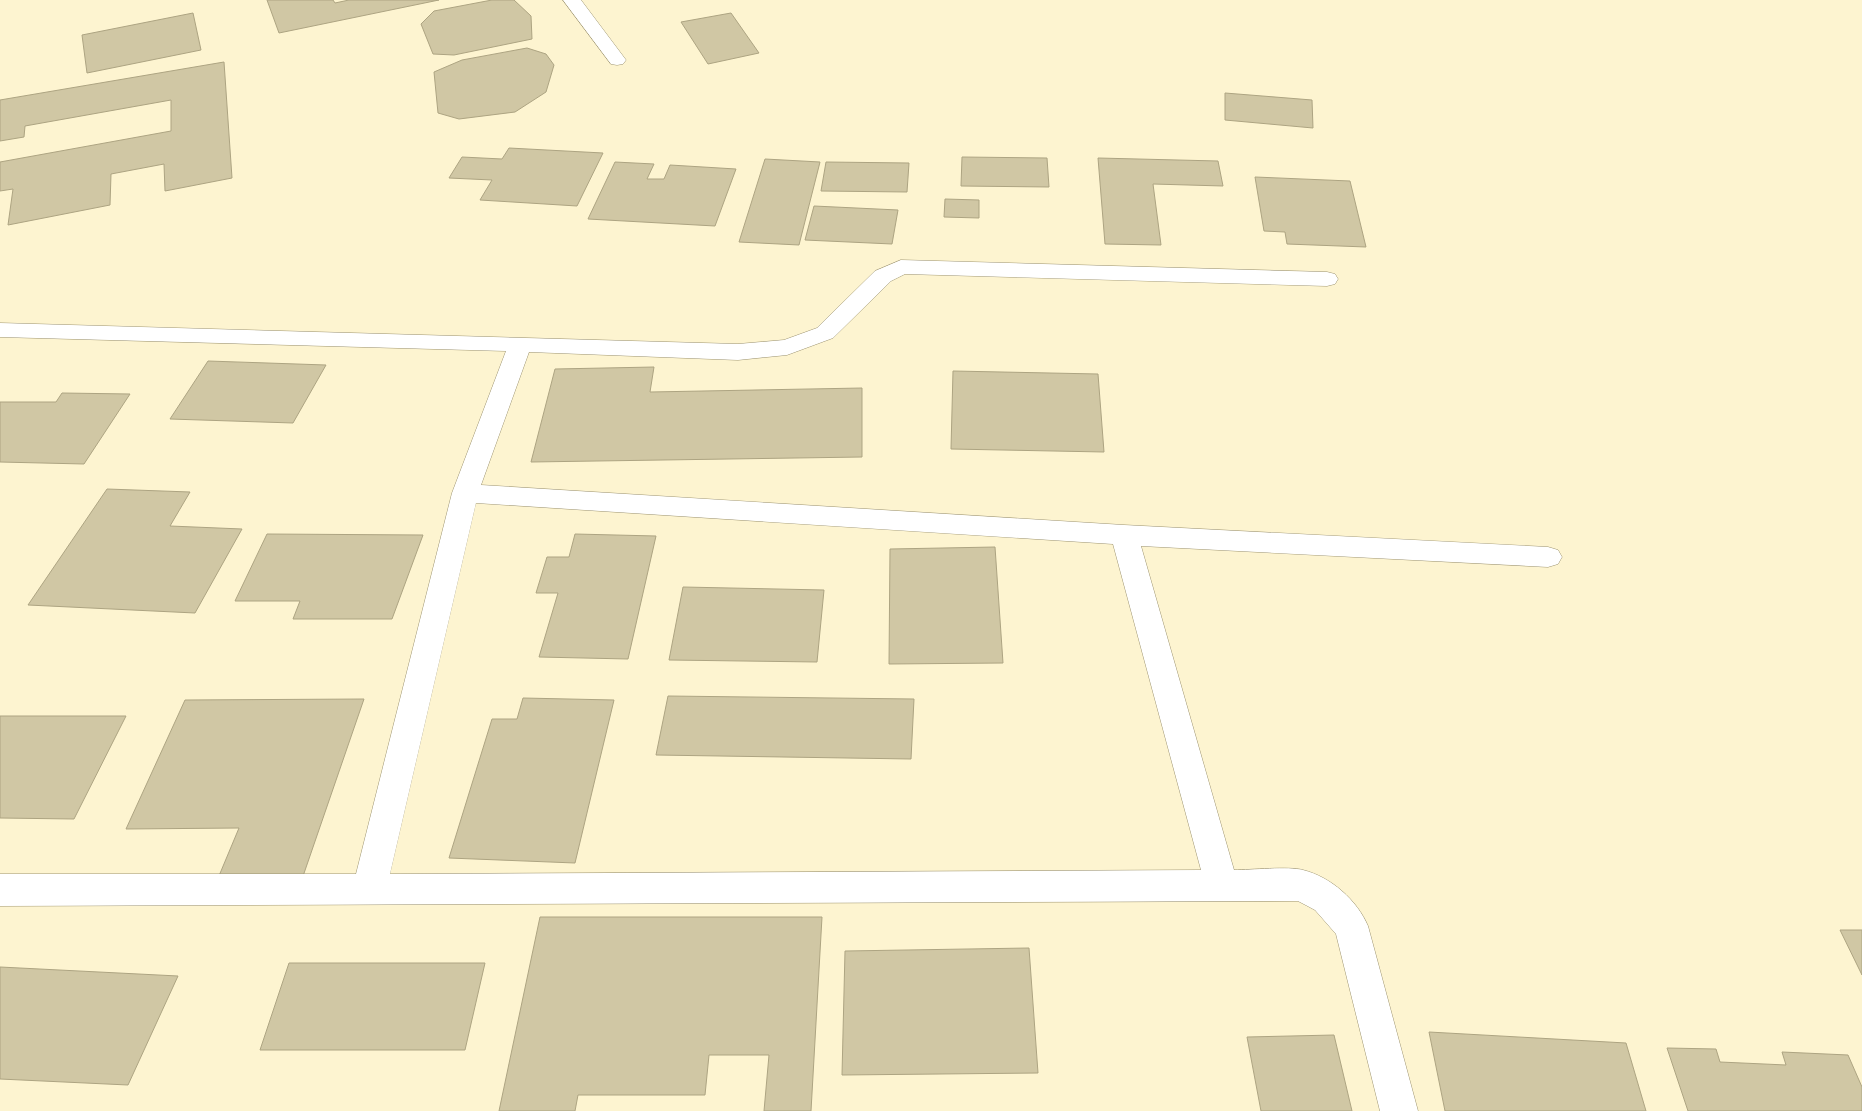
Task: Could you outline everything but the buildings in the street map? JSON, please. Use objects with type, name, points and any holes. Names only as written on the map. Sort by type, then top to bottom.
[{"type":"street","points":[[572,0],[617,60]]},
{"type":"street","points":[[0,330],[520,344],[738,352],[787,347],[825,333],[883,276],[901,267],[1328,279]]},
{"type":"street","points":[[369,890],[464,493],[520,344]]},
{"type":"street","points":[[464,493],[1124,535],[1548,557]]},
{"type":"street","points":[[1124,535],[1222,886]]},
{"type":"street","points":[[0,890],[1302,885],[1327,899],[1351,926],[1399,1111]]}]
